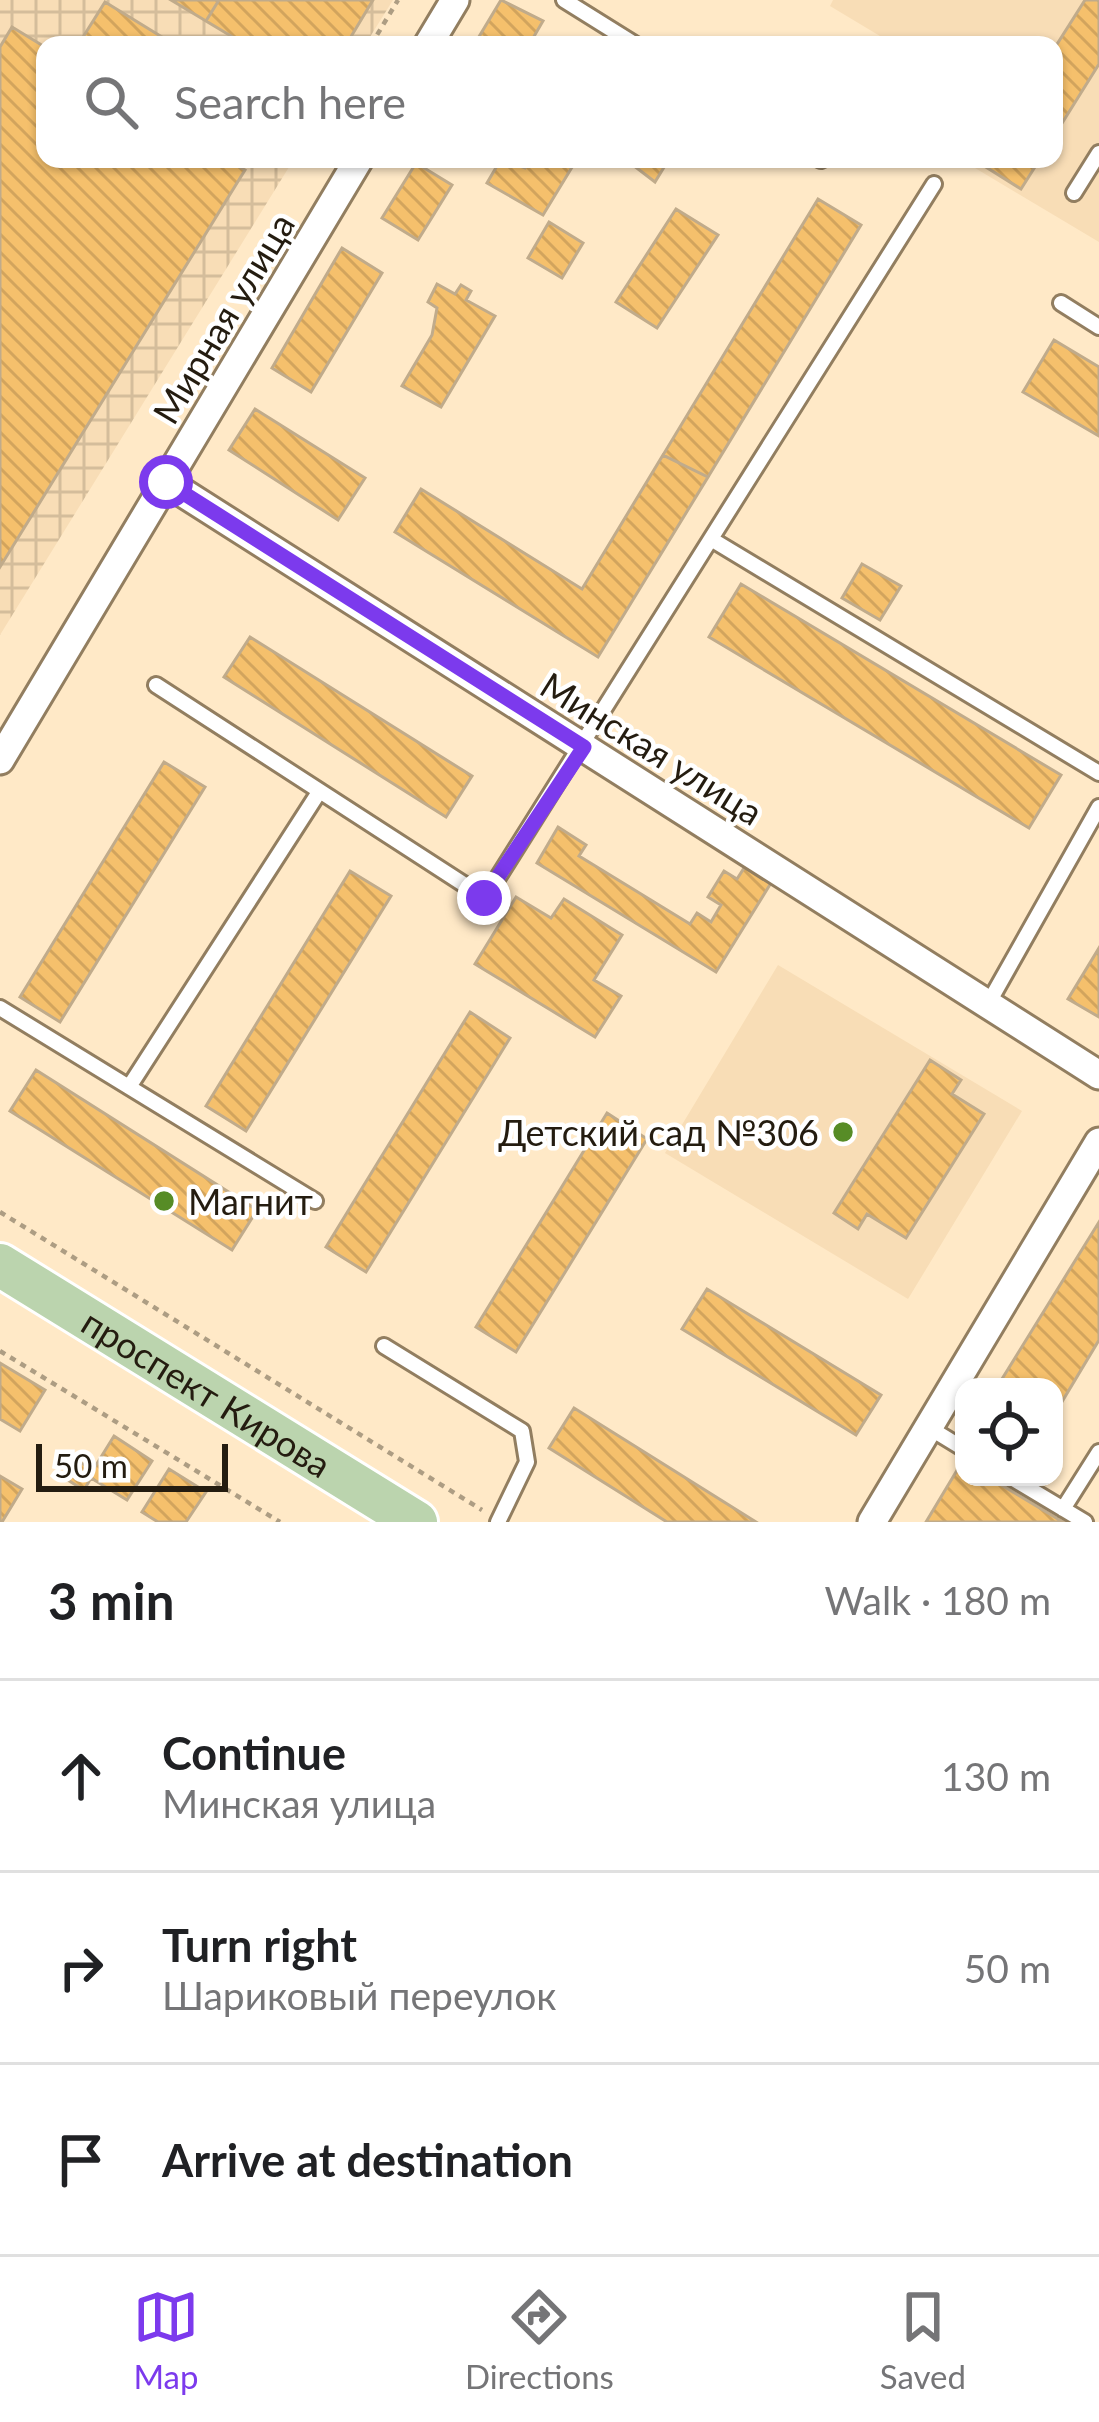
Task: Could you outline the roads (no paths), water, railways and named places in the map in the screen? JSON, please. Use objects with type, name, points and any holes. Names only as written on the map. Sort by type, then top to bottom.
[{"type":"main road","name":"проспект Кирова","points":[[0,1265],[416,1522]]},
{"type":"street","points":[[433,36],[455,0]]},
{"type":"street","name":"Мирная улица","points":[[0,760],[354,168]]},
{"type":"street","name":"Минская улица","points":[[166,482],[1099,1075]]},
{"type":"street","points":[[872,1522],[1099,1142]]},
{"type":"lane","points":[[564,0],[622,36]]},
{"type":"lane","points":[[1074,193],[1099,153]]},
{"type":"lane","points":[[156,686],[484,898],[584,747],[934,184]]},
{"type":"lane","points":[[1061,304],[1099,327]]},
{"type":"lane","points":[[711,539],[1099,773]]},
{"type":"lane","points":[[129,1087],[320,792]]},
{"type":"lane","points":[[988,1004],[1099,807]]},
{"type":"lane","points":[[0,1008],[316,1201]]},
{"type":"lane","points":[[384,1346],[522,1431],[527,1462],[498,1521]]},
{"type":"lane","points":[[928,1427],[955,1444]]},
{"type":"lane","points":[[1063,1509],[1099,1452]]},
{"type":"lane","points":[[1025,1486],[1085,1522]]},
{"type":"place","name":"Детский сад №306","points":[[843,1132]]},
{"type":"place","name":"Магнит","points":[[164,1201]]}]
